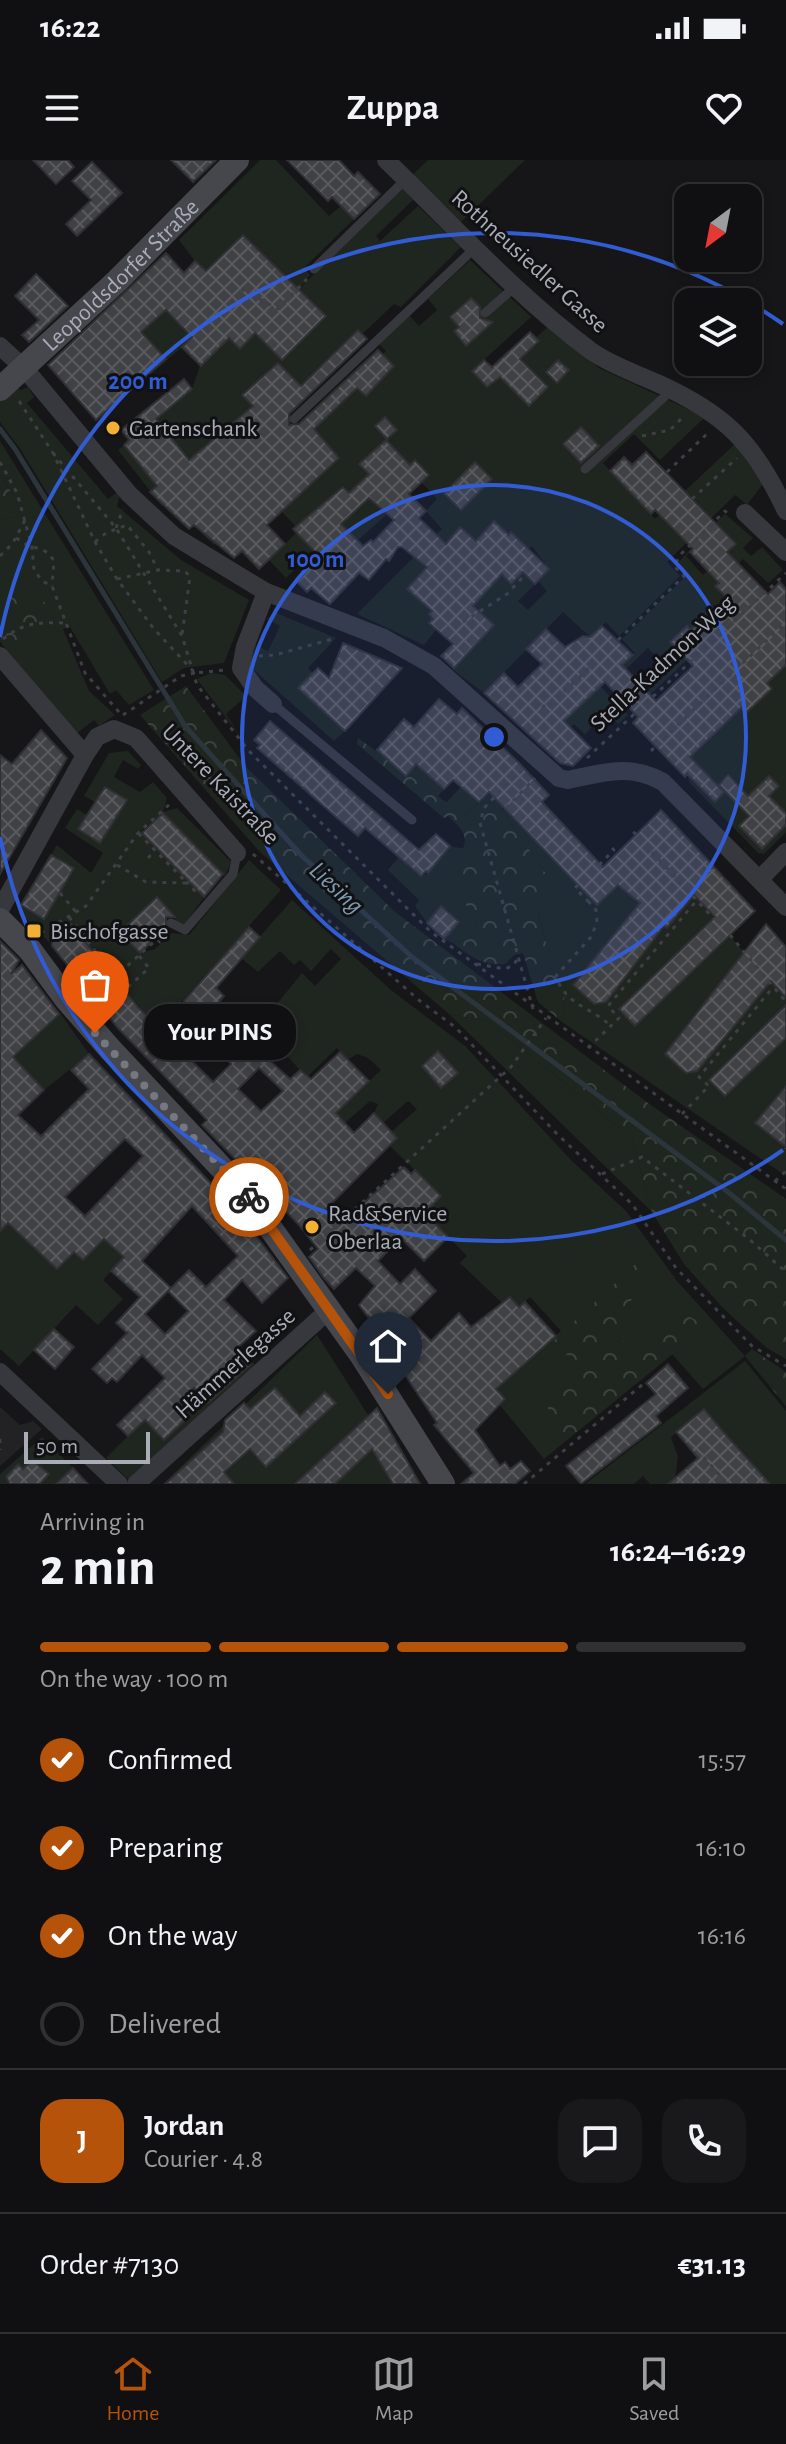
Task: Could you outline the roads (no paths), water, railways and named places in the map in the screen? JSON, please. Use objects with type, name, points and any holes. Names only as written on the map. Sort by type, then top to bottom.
[{"type":"main road","name":"Leopoldsdorfer Straße","points":[[9,382],[237,160]]},
{"type":"main road","points":[[0,920],[26,946],[110,1049],[246,1194],[330,1309],[443,1484]]},
{"type":"street","name":"Rothneusiedler Gasse","points":[[386,160],[516,286],[592,352],[698,402],[724,419],[749,446],[786,511]]},
{"type":"street","points":[[0,346],[9,382],[174,536],[218,566],[266,592],[411,651],[481,705],[563,780],[615,770],[651,775],[675,791],[786,907]]},
{"type":"street","points":[[745,513],[786,552]]},
{"type":"street","points":[[266,592],[245,647],[246,662],[255,688],[273,704]]},
{"type":"street","points":[[0,656],[85,755],[0,910]]},
{"type":"street","name":"Untere Kaistraße","points":[[85,755],[100,735],[114,729],[125,731],[136,738],[183,792],[245,852]]},
{"type":"street","points":[[760,879],[786,852]]},
{"type":"street","name":"Hämmerlegasse","points":[[136,1484],[330,1309]]},
{"type":"street","points":[[0,1372],[119,1484]]},
{"type":"lane","points":[[314,269],[406,179]]},
{"type":"lane","points":[[294,419],[476,247]]},
{"type":"lane","points":[[485,313],[516,286]]},
{"type":"lane","points":[[585,469],[672,390]]},
{"type":"lane","points":[[273,704],[412,820]]},
{"type":"lane","points":[[171,923],[185,930],[233,874],[245,852]]},
{"type":"waterway","name":"Liesing","points":[[0,429],[185,726],[302,856],[412,957],[728,1192],[786,1240]]},
{"type":"place","name":"Gartenschank","points":[[113,428]]},
{"type":"place","name":"Bischofgasse","points":[[34,931]]},
{"type":"place","name":"Your PINS","points":[[95,1033]]},
{"type":"place","name":"Rad&Service Oberlaa","points":[[312,1227]]}]
